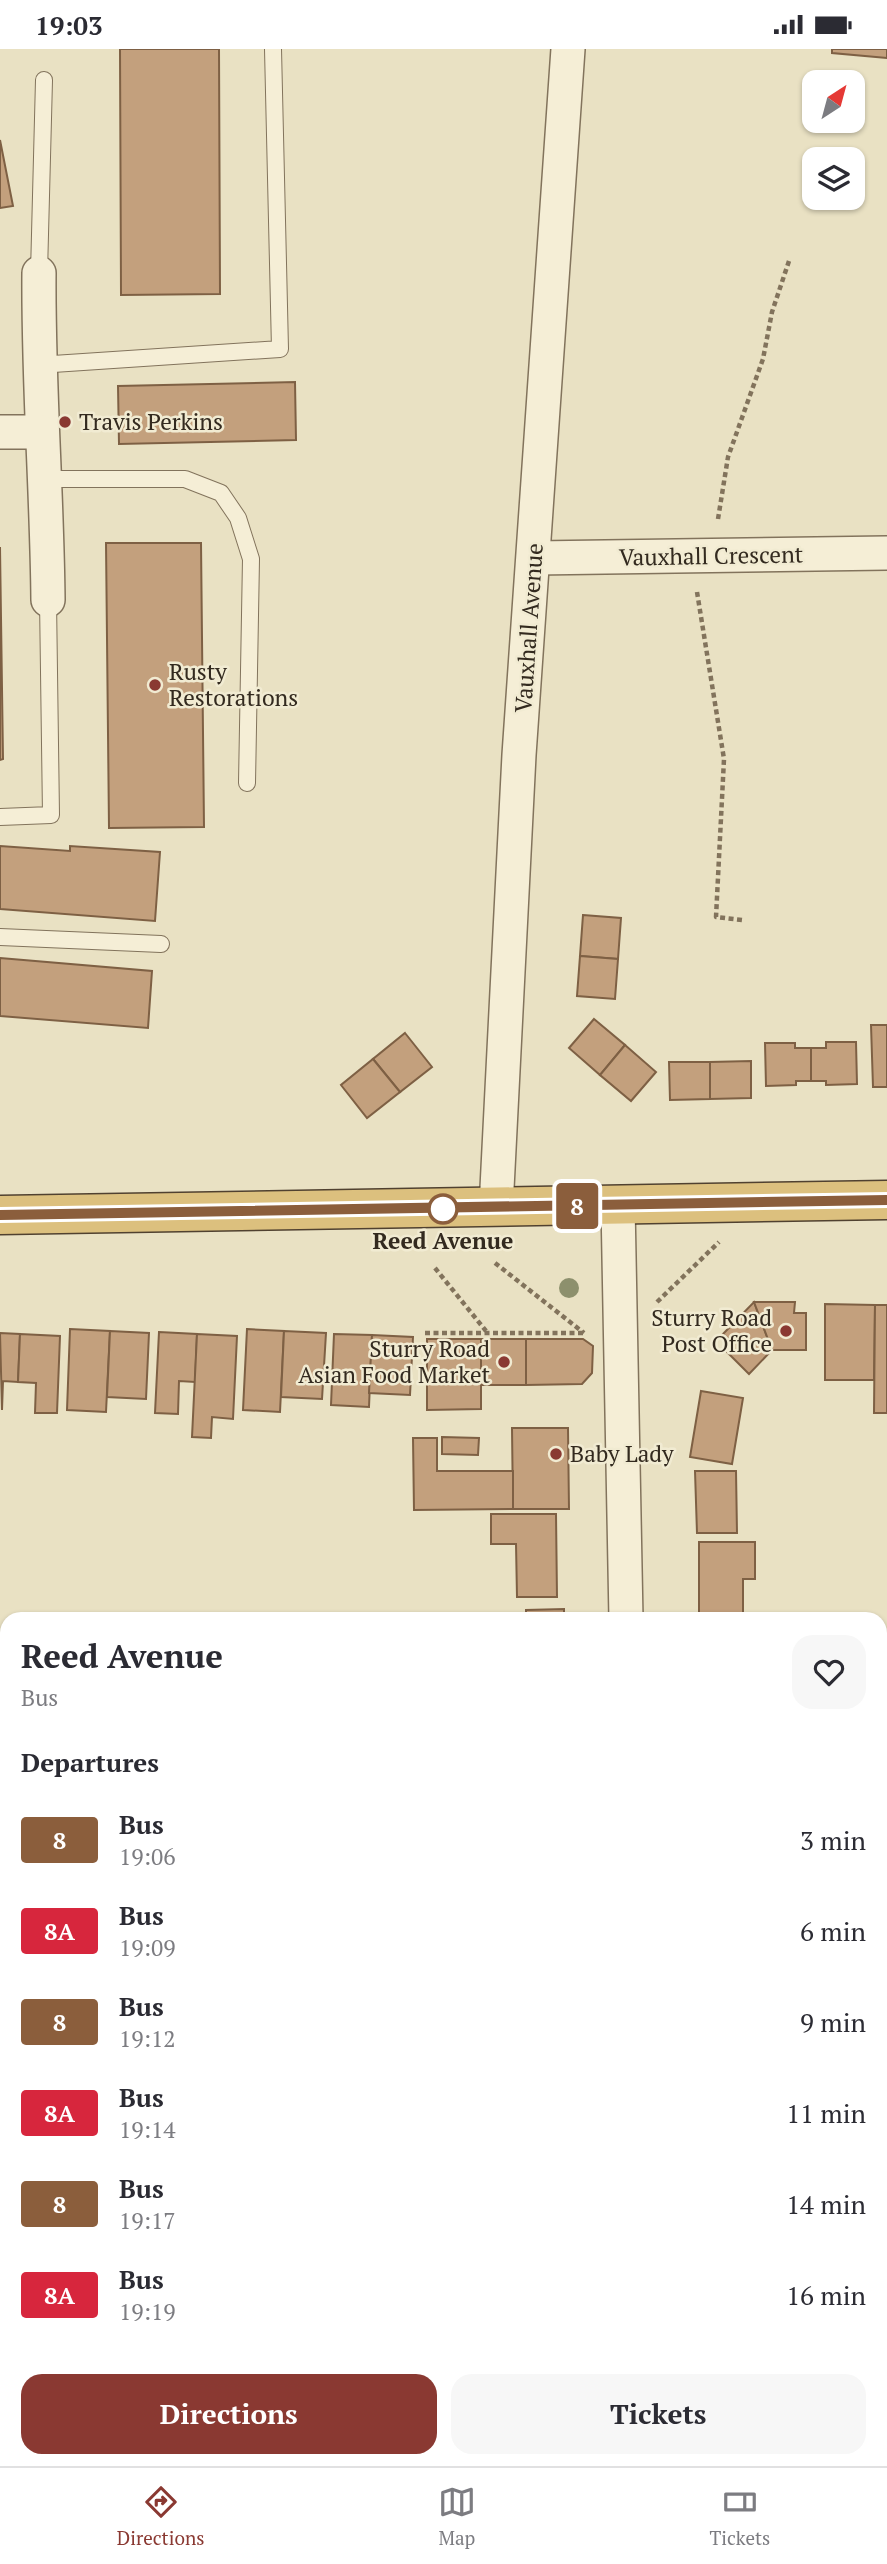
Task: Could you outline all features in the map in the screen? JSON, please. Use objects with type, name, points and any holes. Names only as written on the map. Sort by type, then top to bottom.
[{"type":"highway","points":[[0,1215],[887,1201]]},
{"type":"street","name":"Vauxhall Avenue","points":[[496,1208],[519,755],[535,558],[568,49]]},
{"type":"street","points":[[39,273],[38,365],[41,432],[47,479],[48,600]]},
{"type":"street","points":[[0,432],[41,432]]},
{"type":"street","name":"Vauxhall Crescent","points":[[535,558],[887,553]]},
{"type":"street","points":[[618,1205],[626,1612]]},
{"type":"lane","points":[[38,365],[280,349],[273,49]]},
{"type":"lane","points":[[39,273],[44,80]]},
{"type":"lane","points":[[47,479],[185,478],[221,493],[238,518],[251,559],[247,783]]},
{"type":"lane","points":[[0,817],[51,815],[48,600]]},
{"type":"lane","points":[[0,937],[161,944]]},
{"type":"path","points":[[742,920],[716,918],[724,759],[702,556],[728,457],[763,359],[772,312],[789,261]]},
{"type":"path","points":[[622,1336],[721,1240],[719,1204]]},
{"type":"path","points":[[495,1263],[585,1333]]},
{"type":"path","points":[[435,1268],[487,1332]]},
{"type":"path","points":[[425,1333],[573,1333]]},
{"type":"building","points":[[120,49],[219,49],[220,294],[121,295]]},
{"type":"building","points":[[832,49],[887,49],[887,58],[832,53]]},
{"type":"building","points":[[0,140],[13,206],[0,208]]},
{"type":"building","points":[[295,382],[296,440],[119,444],[118,386]]},
{"type":"building","name":"Rusty Restorations","points":[[106,543],[201,543],[204,827],[109,828]]},
{"type":"building","points":[[0,547],[3,759],[0,760]]},
{"type":"building","points":[[0,846],[70,851],[70,846],[160,852],[155,921],[0,909]]},
{"type":"building","points":[[583,915],[621,918],[618,959],[580,956]]},
{"type":"building","points":[[580,956],[618,959],[615,999],[577,996]]},
{"type":"building","points":[[0,958],[152,971],[148,1028],[0,1016]]},
{"type":"building","points":[[594,1019],[625,1045],[600,1075],[569,1048]]},
{"type":"building","points":[[871,1025],[887,1025],[887,1087],[873,1087]]},
{"type":"building","points":[[405,1033],[432,1067],[400,1092],[373,1059]]},
{"type":"building","points":[[826,1042],[856,1042],[857,1084],[826,1085],[826,1081],[811,1081],[811,1048],[826,1048]]},
{"type":"building","points":[[765,1043],[795,1043],[795,1048],[811,1048],[811,1081],[796,1081],[796,1085],[766,1086]]},
{"type":"building","points":[[625,1045],[656,1072],[631,1101],[600,1075]]},
{"type":"building","points":[[373,1059],[400,1092],[367,1118],[341,1085]]},
{"type":"building","points":[[751,1061],[751,1098],[710,1099],[710,1062]]},
{"type":"building","points":[[669,1062],[710,1062],[710,1099],[670,1100]]},
{"type":"building","points":[[754,1302],[772,1350],[749,1374],[723,1348],[731,1341],[723,1334]]},
{"type":"building","name":"Sturry Road Post Office","points":[[754,1302],[795,1302],[794,1313],[806,1313],[806,1350],[772,1350]]},
{"type":"building","points":[[825,1304],[875,1305],[874,1380],[825,1380]]},
{"type":"building","points":[[875,1305],[887,1305],[887,1413],[874,1413]]},
{"type":"building","points":[[70,1329],[110,1331],[106,1412],[67,1410]]},
{"type":"building","points":[[247,1329],[284,1331],[280,1412],[243,1410]]},
{"type":"building","points":[[110,1331],[149,1333],[146,1399],[107,1397]]},
{"type":"building","points":[[284,1331],[326,1333],[322,1399],[281,1397]]},
{"type":"building","points":[[159,1332],[197,1334],[195,1382],[179,1381],[178,1414],[155,1413]]},
{"type":"building","points":[[0,1333],[20,1334],[18,1382],[3,1381],[2,1410]]},
{"type":"building","points":[[20,1334],[60,1336],[57,1413],[35,1413],[36,1383],[18,1382]]},
{"type":"building","points":[[197,1334],[237,1336],[233,1419],[212,1417],[211,1438],[192,1437]]},
{"type":"building","points":[[334,1334],[372,1335],[369,1407],[331,1405]]},
{"type":"building","points":[[372,1335],[413,1337],[410,1395],[369,1393]]},
{"type":"building","points":[[427,1339],[481,1339],[481,1409],[427,1410]]},
{"type":"building","name":"Sturry Road Asian Food Market","points":[[481,1339],[526,1339],[526,1385],[481,1385]]},
{"type":"building","points":[[526,1339],[583,1339],[593,1346],[592,1373],[582,1384],[526,1385]]},
{"type":"building","points":[[701,1391],[743,1398],[732,1464],[690,1457]]},
{"type":"building","points":[[512,1428],[568,1428],[569,1509],[513,1509]]},
{"type":"building","points":[[442,1437],[479,1438],[478,1455],[442,1454]]},
{"type":"building","points":[[413,1438],[437,1438],[437,1471],[513,1471],[513,1509],[414,1510]]},
{"type":"building","points":[[695,1471],[736,1471],[737,1533],[697,1533]]},
{"type":"building","points":[[491,1514],[556,1514],[557,1597],[517,1597],[516,1544],[491,1544]]},
{"type":"building","points":[[699,1542],[755,1542],[755,1579],[743,1579],[743,1612],[699,1612]]},
{"type":"building","points":[[564,1609],[564,1612],[526,1612]]},
{"type":"bus line","name":"8","points":[[0,1215],[887,1200]]},
{"type":"place","name":"Travis Perkins","points":[[65,422]]},
{"type":"place","name":"Rusty Restorations","points":[[155,685]]},
{"type":"place","name":"Reed Avenue","points":[[443,1209]]},
{"type":"place","name":"Sturry Road Post Office","points":[[786,1331]]},
{"type":"place","name":"Sturry Road Asian Food Market","points":[[504,1362]]},
{"type":"place","name":"Baby Lady","points":[[556,1454]]}]
